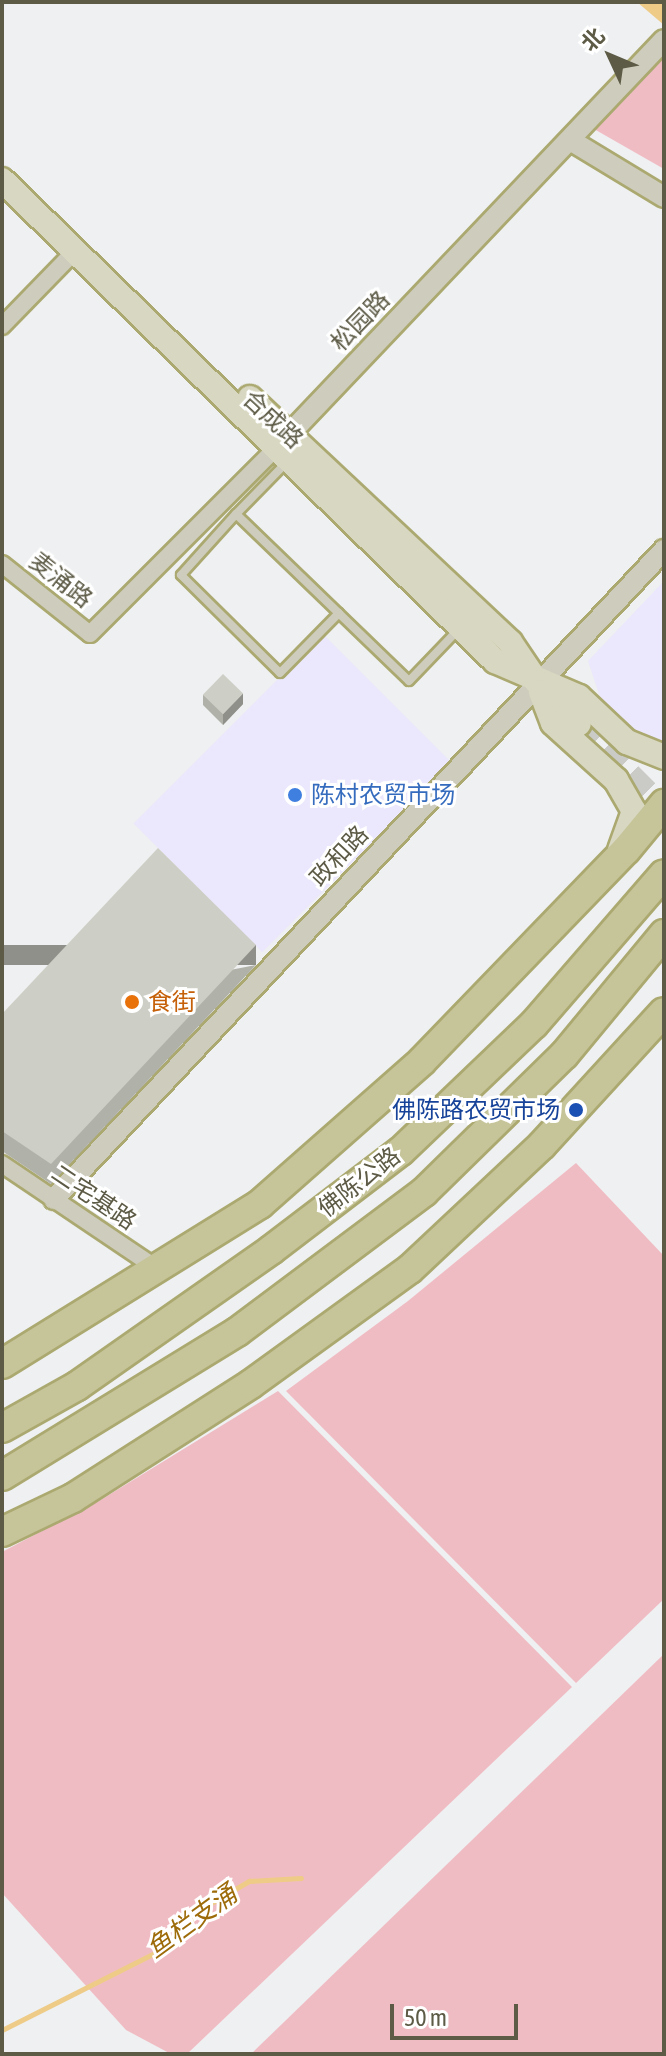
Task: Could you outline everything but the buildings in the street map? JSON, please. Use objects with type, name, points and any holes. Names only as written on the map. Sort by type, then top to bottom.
[{"type":"highway","points":[[2,1364],[159,1270],[260,1204],[422,1061],[612,865],[664,804]]},
{"type":"highway","name":"佛陈公路","points":[[2,1428],[103,1368],[271,1250],[401,1151],[534,1024],[664,874]]},
{"type":"highway","name":"佛陈公路","points":[[2,1476],[237,1332],[424,1192],[564,1055],[664,934]]},
{"type":"highway","points":[[2,1532],[73,1498],[251,1384],[410,1269],[542,1145],[664,1012]]},
{"type":"main road","name":"合成路","points":[[2,162],[495,661],[537,682]]},
{"type":"main road","name":"合成路","points":[[2,180],[285,447],[510,642],[537,682],[579,724]]},
{"type":"main road","points":[[537,682],[579,697],[627,742],[664,757]]},
{"type":"main road","points":[[537,682],[553,723],[616,780],[634,811],[612,865]]},
{"type":"street","name":"松园路","points":[[90,634],[285,447],[664,40]]},
{"type":"street","points":[[570,140],[664,197]]},
{"type":"street","points":[[2,326],[77,249]]},
{"type":"street","name":"政和路","points":[[54,1199],[664,550]]},
{"type":"street","name":"麦涌路","points":[[2,564],[90,634]]},
{"type":"street","name":"二宅基路","points":[[2,1164],[159,1270]]},
{"type":"lane","points":[[285,447],[236,514],[181,575],[280,673],[339,613]]},
{"type":"lane","points":[[236,514],[409,681],[461,627]]},
{"type":"shaded area","points":[[637,2],[664,2],[664,25]]},
{"type":"shaded area","points":[[664,55],[664,169],[594,129]]},
{"type":"shaded area","points":[[664,581],[664,747],[648,743],[604,709],[588,661]]},
{"type":"shaded area","name":"陈村农贸市场","points":[[323,634],[452,763],[262,952],[133,824]]},
{"type":"shaded area","points":[[576,1163],[664,1256],[664,1599],[576,1683],[286,1391],[408,1301]]},
{"type":"shaded area","points":[[278,1391],[572,1687],[187,2054],[171,2054],[126,2030],[2,1893],[2,1552],[99,1501]]},
{"type":"shaded area","points":[[664,1654],[664,2054],[251,2054]]},
{"type":"waterway","name":"鱼栏支涌","points":[[2,2030],[164,1948],[201,1909],[249,1881],[301,1878]]},
{"type":"tunnel","points":[[579,724],[664,809]]},
{"type":"place","name":"陈村农贸市场","points":[[295,795]]},
{"type":"place","name":"食街","points":[[132,1002]]},
{"type":"place","name":"佛陈路农贸市场","points":[[576,1110]]}]
